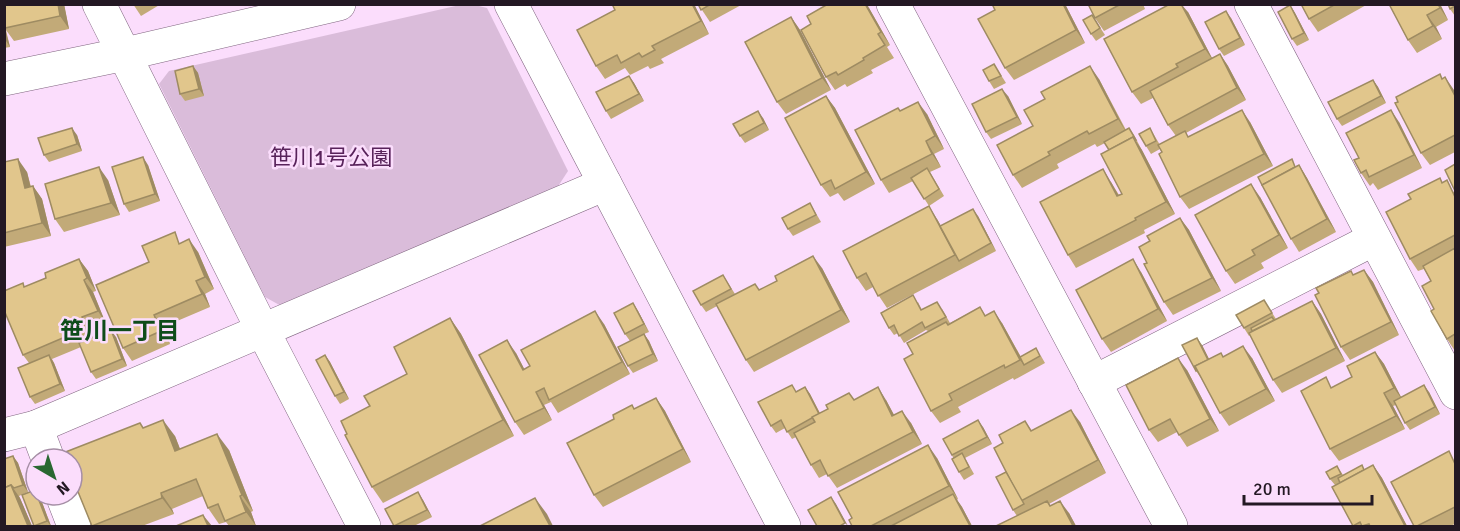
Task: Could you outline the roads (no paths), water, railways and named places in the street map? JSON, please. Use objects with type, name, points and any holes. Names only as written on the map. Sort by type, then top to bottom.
[{"type":"street","points":[[99,4],[262,332],[364,526]]},
{"type":"street","points":[[4,79],[125,54],[339,4]]},
{"type":"street","points":[[511,4],[784,526]]},
{"type":"street","points":[[893,4],[1171,526]]},
{"type":"street","points":[[1251,4],[1455,393]]},
{"type":"street","points":[[4,435],[36,428],[605,184]]},
{"type":"street","points":[[1094,382],[1374,239]]},
{"type":"street","points":[[36,428],[43,447]]},
{"type":"street","points":[[67,507],[74,526]]},
{"type":"district","name":"笹川一丁目","points":[[120,331]]},
{"type":"park label","name":"笹川1号公園","points":[[331,157]]}]
